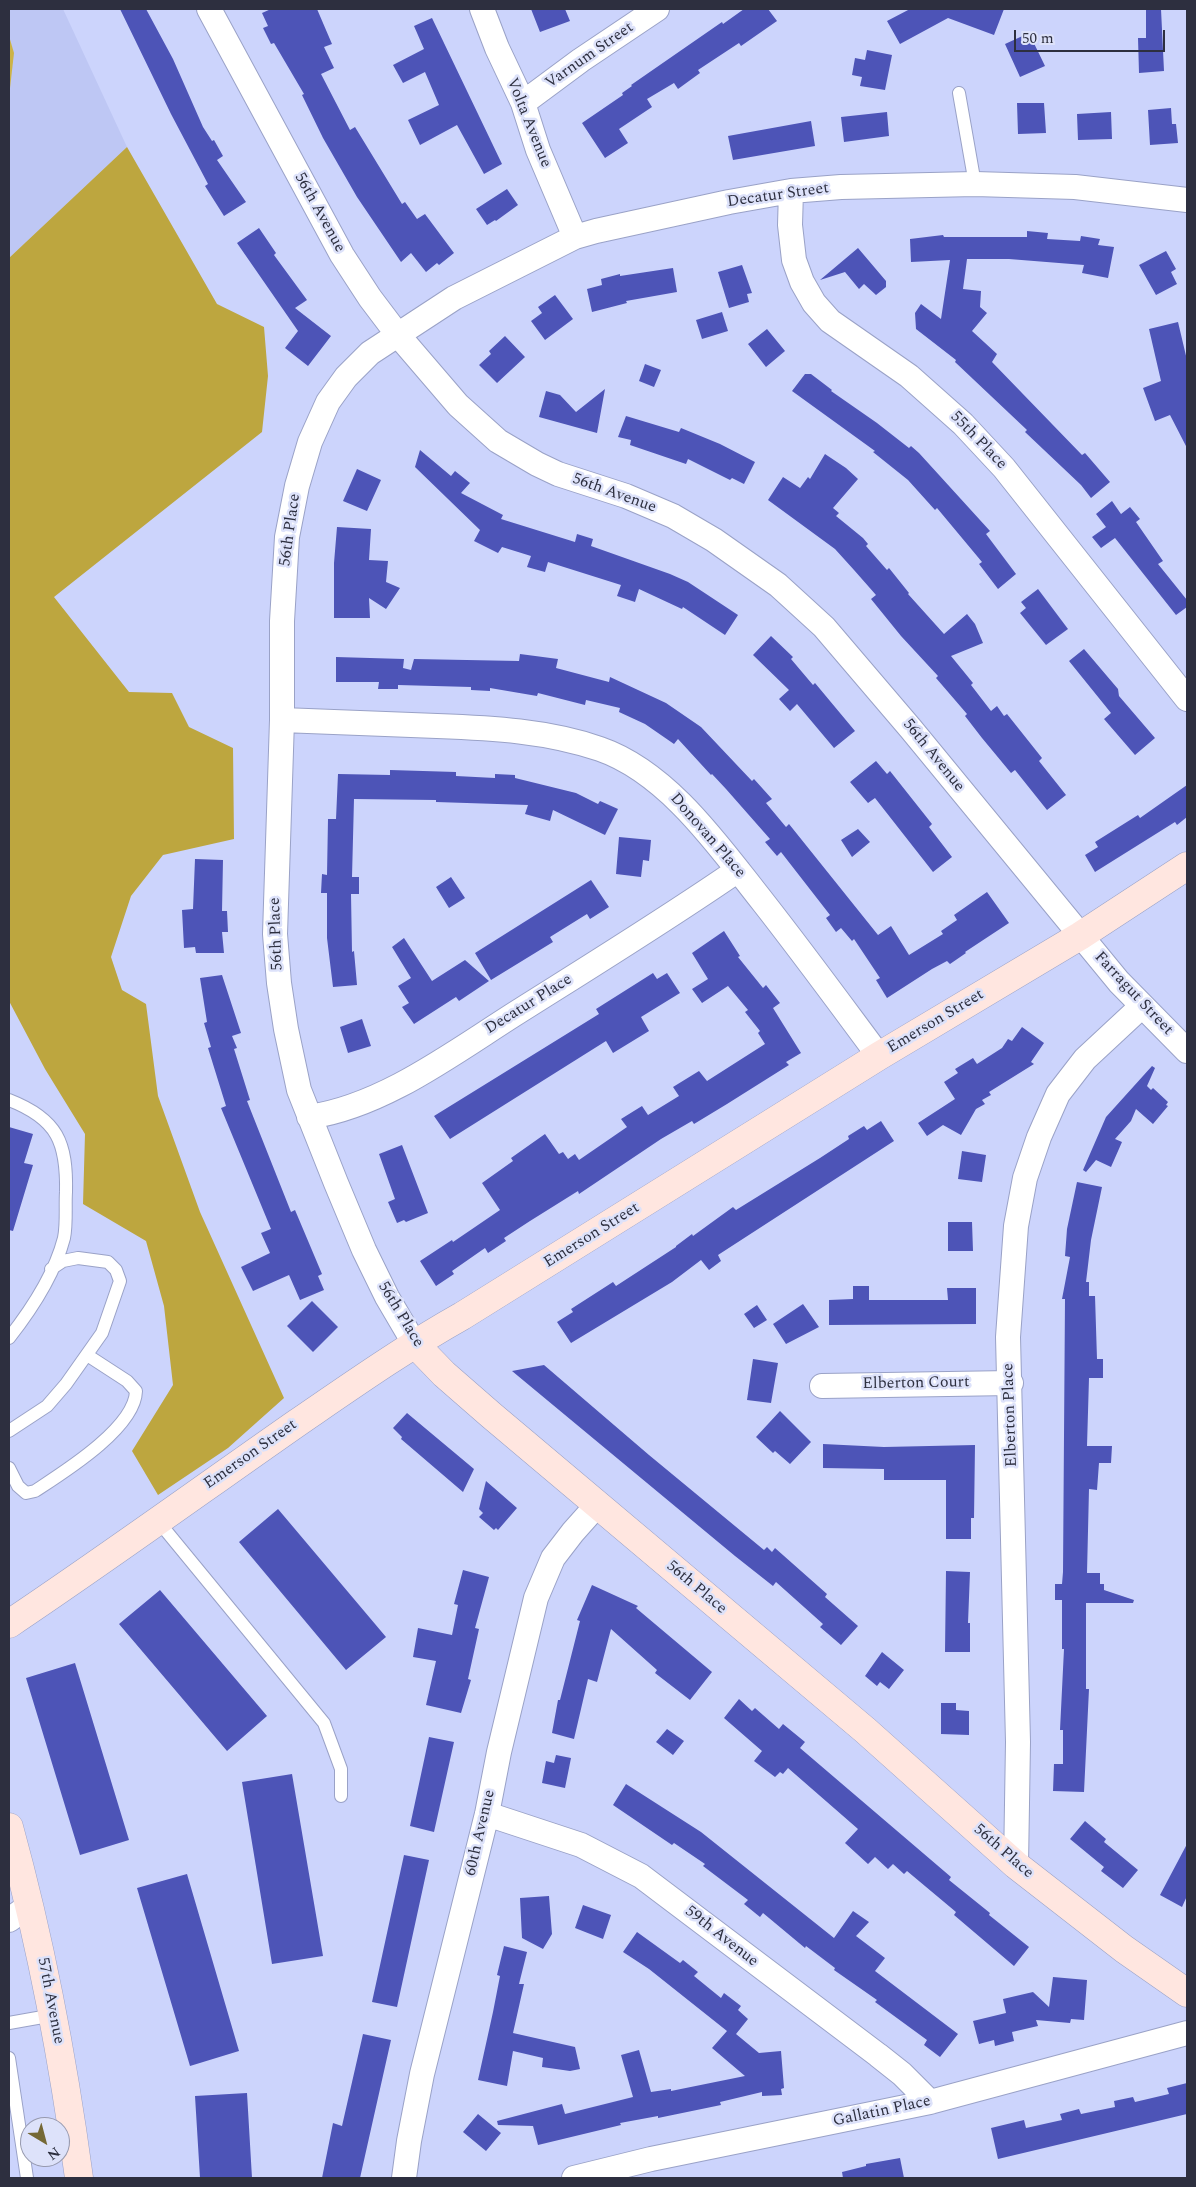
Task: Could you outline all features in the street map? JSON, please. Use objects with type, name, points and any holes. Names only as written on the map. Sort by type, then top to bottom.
[{"type":"street","name":"56th Avenue","points":[[209,9],[342,255],[370,298],[398,335],[458,405],[498,441],[537,464],[558,474],[626,496],[673,516],[714,540],[778,585],[824,627],[877,688],[1080,936]]},
{"type":"street","name":"Volta Avenue","points":[[482,9],[497,48],[523,103],[538,150],[575,237]]},
{"type":"street","name":"Varnum Street","points":[[523,103],[581,60],[657,9]]},
{"type":"street","name":"Decatur Street","points":[[398,335],[454,298],[575,237],[657,216],[792,191],[870,186],[975,184],[1075,187],[1187,200]]},
{"type":"street","name":"55th Place","points":[[792,191],[790,225],[794,260],[802,282],[814,303],[830,321],[909,376],[963,424],[1004,468],[1187,699]]},
{"type":"street","name":"56th Place","points":[[398,335],[370,353],[346,377],[328,402],[310,442],[297,486],[287,536],[282,621],[282,720],[275,934],[279,983],[291,1058],[309,1117],[364,1250],[387,1297],[414,1343],[444,1374],[484,1410],[865,1730],[1016,1865],[1124,1949],[1187,1993]]},
{"type":"street","name":"Donovan Place","points":[[282,720],[449,726],[550,736],[602,750],[633,766],[666,789],[701,824],[879,1056]]},
{"type":"street","name":"Emerson Street","points":[[9,1624],[414,1343],[462,1316],[879,1056],[1080,936],[1187,866]]},
{"type":"street","name":"Decatur Place","points":[[309,1117],[331,1114],[350,1108],[405,1082],[659,924],[738,870]]},
{"type":"street","name":"Farragut Street","points":[[1080,936],[1142,1006],[1187,1051]]},
{"type":"street","name":"Elberton Place","points":[[1016,1865],[1018,1742],[1011,1383],[1008,1336],[1016,1226],[1025,1178],[1039,1137],[1058,1094],[1085,1059],[1142,1006]]},
{"type":"street","name":"Elberton Court","points":[[822,1386],[1011,1383]]},
{"type":"street","name":"60th Avenue","points":[[404,2178],[422,2074],[487,1814],[499,1752],[536,1598],[553,1558],[598,1504]]},
{"type":"street","name":"59th Avenue","points":[[487,1814],[581,1845],[641,1876],[878,2054],[902,2074],[930,2102]]},
{"type":"street","name":"57th Avenue","points":[[9,1827],[20,1912],[54,2015],[79,2178]]},
{"type":"street","name":"Gallatin Place","points":[[574,2178],[651,2159],[930,2102],[1187,2033]]},
{"type":"lane","points":[[959,93],[975,184]]},
{"type":"lane","points":[[9,1100],[40,1117],[54,1130],[62,1143],[66,1181],[64,1237],[51,1270],[32,1306],[9,1338]]},
{"type":"lane","points":[[9,1431],[47,1406],[87,1355],[102,1333],[120,1280],[116,1270],[108,1262],[78,1258],[63,1261],[51,1270]]},
{"type":"lane","points":[[9,1468],[18,1486],[26,1493],[35,1491],[98,1447],[122,1422],[136,1402],[136,1391],[127,1381],[87,1355]]},
{"type":"lane","points":[[158,1521],[324,1723],[341,1768],[341,1796]]},
{"type":"lane","points":[[9,2023],[54,2015]]},
{"type":"lane","points":[[9,2058],[27,2178]]},
{"type":"shaded area","points":[[9,9],[63,9],[127,147],[9,258]]},
{"type":"shaded area","points":[[9,36],[14,53],[9,97]]},
{"type":"shaded area","points":[[127,147],[217,304],[264,327],[268,376],[262,432],[54,597],[129,692],[172,693],[189,727],[233,748],[234,839],[163,855],[131,896],[111,957],[122,990],[146,1004],[158,1096],[200,1212],[284,1398],[228,1448],[158,1495],[132,1451],[173,1385],[164,1306],[146,1241],[83,1204],[85,1134],[45,1069],[9,1001],[9,258]]},
{"type":"building","points":[[120,9],[146,9],[173,59],[203,127],[212,141],[214,140],[223,156],[217,160],[246,202],[224,216],[205,186],[208,184],[171,114]]},
{"type":"building","points":[[271,9],[317,9],[332,44],[324,47],[334,68],[321,74],[350,130],[355,127],[402,204],[405,202],[417,219],[425,214],[454,253],[439,265],[437,263],[426,272],[411,253],[401,262],[357,197],[323,138],[302,95],[304,94],[274,43],[271,44],[263,28],[268,26],[262,13]]},
{"type":"building","points":[[531,9],[565,9],[570,21],[540,32]]},
{"type":"building","points":[[744,9],[768,9],[777,21],[741,46],[739,43],[698,70],[700,73],[678,89],[674,83],[647,99],[652,107],[619,129],[628,143],[605,158],[582,123],[623,95],[622,93],[631,85]]},
{"type":"building","points":[[910,9],[1004,9],[994,35],[948,18],[900,44],[887,21]]},
{"type":"building","points":[[1146,9],[1161,9],[1164,71],[1139,73],[1138,38],[1146,38]]},
{"type":"building","points":[[432,18],[502,164],[484,174],[457,125],[420,145],[408,120],[439,105],[425,72],[403,83],[393,65],[424,49],[414,26]]},
{"type":"building","points":[[1029,33],[1045,66],[1020,77],[1005,44]]},
{"type":"building","points":[[867,50],[892,55],[885,90],[860,86],[862,77],[852,75],[855,58],[865,60]]},
{"type":"building","points":[[1017,103],[1044,103],[1046,133],[1018,134]]},
{"type":"building","points":[[1171,108],[1172,124],[1176,124],[1178,143],[1150,145],[1148,110]]},
{"type":"building","points":[[887,112],[889,136],[844,142],[841,117]]},
{"type":"building","points":[[1111,112],[1112,139],[1078,140],[1077,114]]},
{"type":"building","points":[[811,121],[815,146],[733,160],[728,136]]},
{"type":"building","points":[[507,189],[518,205],[496,221],[487,225],[476,209]]},
{"type":"building","points":[[259,228],[276,253],[274,255],[307,300],[295,308],[331,336],[308,366],[285,348],[298,331],[237,243]]},
{"type":"building","points":[[1027,231],[1048,233],[1047,239],[1080,241],[1081,236],[1100,239],[1098,245],[1114,247],[1108,278],[1082,273],[1084,265],[1009,259],[967,259],[963,289],[981,291],[980,307],[987,313],[972,331],[997,354],[992,362],[1082,455],[1085,453],[1110,482],[1091,498],[1081,485],[1025,432],[1027,430],[955,362],[956,360],[916,329],[915,313],[921,304],[941,319],[950,260],[911,262],[910,239],[943,235],[944,237],[1027,237]]},
{"type":"building","points":[[858,248],[886,281],[886,287],[876,295],[864,284],[859,289],[845,272],[820,280]]},
{"type":"building","points":[[1166,251],[1176,269],[1171,272],[1177,284],[1156,295],[1139,265]]},
{"type":"building","points":[[742,265],[752,293],[747,294],[749,302],[729,308],[718,272]]},
{"type":"building","points":[[673,268],[677,292],[626,301],[627,303],[592,312],[587,289],[602,285],[601,279],[620,274],[620,276]]},
{"type":"building","points":[[555,295],[573,319],[545,340],[531,321],[542,313],[538,307]]},
{"type":"building","points":[[722,312],[728,331],[702,339],[696,320]]},
{"type":"building","points":[[1178,322],[1187,360],[1187,448],[1170,415],[1155,421],[1143,388],[1161,381],[1149,329]]},
{"type":"building","points":[[767,329],[785,351],[766,367],[748,344]]},
{"type":"building","points":[[505,336],[525,357],[497,383],[479,365],[491,354],[489,351]]},
{"type":"building","points":[[645,364],[661,370],[654,387],[639,381]]},
{"type":"building","points":[[805,374],[811,374],[831,391],[909,448],[911,446],[919,453],[990,531],[986,534],[1016,574],[998,589],[979,564],[982,562],[937,508],[935,510],[908,480],[873,452],[875,451],[792,391]]},
{"type":"building","points":[[605,389],[597,433],[539,417],[546,391],[560,395],[576,412]]},
{"type":"building","points":[[626,416],[679,432],[681,428],[720,444],[755,462],[744,484],[732,478],[730,480],[688,459],[686,464],[630,445],[631,440],[618,437]]},
{"type":"building","points":[[420,450],[451,476],[455,471],[470,483],[461,493],[503,515],[501,519],[575,542],[577,534],[593,539],[591,546],[688,582],[738,615],[725,635],[683,607],[682,609],[639,589],[635,602],[617,596],[621,585],[548,562],[545,572],[527,567],[531,556],[502,547],[498,553],[474,541],[480,530],[415,467]]},
{"type":"building","points":[[825,454],[846,468],[858,479],[833,508],[839,513],[836,516],[863,538],[868,544],[866,546],[887,570],[889,568],[908,594],[944,634],[967,614],[975,624],[983,643],[951,656],[973,683],[971,685],[991,711],[997,706],[1004,716],[1007,714],[1042,758],[1039,761],[1066,795],[1047,810],[1015,770],[1011,773],[982,738],[965,716],[967,714],[936,678],[938,676],[901,636],[871,599],[876,595],[854,570],[835,549],[768,500],[783,477],[800,488],[808,477],[810,479]]},
{"type":"building","points":[[357,469],[381,480],[367,511],[343,501]]},
{"type":"building","points":[[1112,501],[1121,514],[1130,507],[1140,519],[1136,522],[1163,561],[1158,564],[1187,600],[1187,607],[1176,615],[1115,538],[1101,548],[1092,537],[1106,527],[1096,514]]},
{"type":"building","points":[[337,527],[371,529],[369,560],[388,561],[386,582],[400,588],[386,609],[369,598],[370,618],[334,618],[334,563]]},
{"type":"building","points":[[1038,589],[1068,629],[1046,645],[1020,613],[1026,608],[1021,602]]},
{"type":"building","points":[[771,636],[793,657],[791,659],[813,685],[815,683],[855,731],[834,748],[797,704],[790,711],[779,699],[789,690],[753,655]]},
{"type":"building","points":[[1084,649],[1118,689],[1119,696],[1155,738],[1135,755],[1104,719],[1111,713],[1069,661]]},
{"type":"building","points":[[520,654],[558,659],[556,668],[609,682],[610,677],[666,703],[701,727],[752,781],[754,779],[772,799],[766,803],[786,827],[789,824],[878,935],[891,926],[909,955],[943,934],[941,931],[957,920],[954,915],[987,892],[1009,923],[950,964],[947,961],[932,969],[887,998],[876,980],[880,978],[854,939],[852,941],[841,928],[836,932],[826,918],[830,915],[781,852],[777,856],[765,842],[770,839],[678,739],[674,744],[645,724],[619,712],[620,708],[586,700],[585,705],[538,693],[537,696],[490,688],[490,691],[471,690],[471,687],[398,685],[398,689],[378,689],[379,682],[336,682],[336,657],[404,659],[403,668],[411,670],[414,659],[519,661]]},
{"type":"building","points":[[876,761],[887,774],[890,771],[932,824],[929,827],[952,857],[933,872],[875,798],[868,803],[850,782]]},
{"type":"building","points":[[390,770],[456,772],[456,776],[495,778],[495,774],[515,775],[515,778],[576,793],[598,804],[600,801],[618,809],[605,835],[553,810],[550,821],[525,814],[528,805],[436,802],[436,800],[354,799],[352,877],[359,877],[359,894],[351,894],[352,952],[354,951],[357,985],[333,987],[327,938],[327,893],[321,893],[322,874],[327,875],[328,819],[336,819],[338,774],[390,775]]},
{"type":"building","points":[[1187,785],[1187,817],[1177,825],[1175,822],[1095,872],[1085,855],[1098,847],[1095,842],[1138,815],[1140,818]]},
{"type":"building","points":[[858,829],[870,842],[852,857],[841,840]]},
{"type":"building","points":[[619,837],[651,840],[649,861],[643,860],[641,877],[616,874]]},
{"type":"building","points":[[195,859],[223,860],[222,911],[227,911],[228,932],[222,932],[224,953],[196,953],[195,947],[184,948],[182,910],[193,909]]},
{"type":"building","points":[[451,877],[465,898],[449,908],[436,887]]},
{"type":"building","points":[[591,880],[609,907],[590,919],[587,914],[550,937],[553,942],[491,980],[475,953]]},
{"type":"building","points":[[724,931],[740,956],[738,957],[763,988],[766,985],[780,1003],[773,1008],[801,1053],[786,1062],[789,1065],[727,1104],[694,1124],[692,1121],[661,1139],[579,1194],[578,1191],[530,1221],[504,1238],[506,1241],[488,1253],[485,1248],[452,1271],[454,1274],[436,1286],[420,1261],[452,1240],[453,1242],[500,1210],[482,1183],[513,1161],[511,1158],[545,1134],[559,1154],[563,1152],[568,1159],[575,1154],[579,1160],[627,1127],[621,1119],[642,1106],[648,1115],[679,1096],[673,1087],[699,1071],[707,1081],[765,1044],[758,1033],[760,1031],[745,1012],[748,1010],[728,986],[702,1003],[692,989],[708,979],[692,953]]},
{"type":"building","points":[[404,938],[432,981],[465,960],[489,981],[459,1001],[456,997],[414,1024],[402,1007],[409,1003],[398,986],[411,978],[392,947]]},
{"type":"building","points":[[653,973],[657,979],[667,973],[680,993],[641,1017],[649,1031],[613,1053],[606,1041],[450,1139],[434,1116],[599,1014],[596,1009]]},
{"type":"building","points":[[222,975],[241,1033],[232,1036],[237,1048],[234,1049],[250,1100],[247,1101],[291,1212],[295,1210],[322,1274],[318,1276],[324,1290],[300,1300],[289,1275],[253,1291],[241,1267],[270,1253],[261,1233],[271,1229],[221,1108],[226,1106],[208,1048],[211,1047],[204,1023],[207,1022],[200,978]]},
{"type":"building","points":[[362,1019],[371,1046],[348,1053],[340,1027]]},
{"type":"building","points":[[1022,1027],[1044,1043],[1031,1062],[1034,1064],[989,1092],[991,1095],[982,1100],[985,1104],[976,1109],[961,1135],[943,1125],[927,1136],[918,1123],[955,1099],[944,1082],[958,1073],[955,1069],[973,1058],[977,1064],[1002,1048],[1008,1039],[1012,1041]]},
{"type":"building","points":[[1152,1066],[1155,1068],[1147,1086],[1151,1090],[1153,1088],[1168,1102],[1166,1105],[1168,1106],[1153,1124],[1136,1109],[1131,1121],[1115,1139],[1122,1142],[1111,1167],[1096,1160],[1086,1172],[1083,1170],[1106,1117]]},
{"type":"building","points":[[881,1121],[894,1141],[718,1255],[721,1261],[709,1270],[701,1260],[672,1282],[571,1343],[557,1322],[573,1312],[571,1309],[613,1282],[616,1286],[676,1247],[692,1234],[693,1236],[733,1207],[736,1210],[820,1158],[849,1139],[848,1136],[864,1126],[867,1130]]},
{"type":"building","points":[[9,1127],[33,1134],[24,1163],[33,1165],[13,1231],[9,1230]]},
{"type":"building","points":[[402,1145],[428,1213],[406,1222],[404,1220],[397,1223],[388,1202],[395,1199],[379,1154]]},
{"type":"building","points":[[962,1151],[986,1155],[982,1182],[958,1179]]},
{"type":"building","points":[[1077,1182],[1102,1187],[1091,1240],[1086,1282],[1089,1282],[1089,1296],[1095,1296],[1097,1359],[1103,1359],[1103,1378],[1089,1378],[1087,1446],[1112,1446],[1111,1463],[1099,1463],[1097,1490],[1089,1489],[1087,1573],[1100,1573],[1100,1584],[1104,1584],[1104,1590],[1134,1600],[1133,1603],[1086,1603],[1086,1689],[1089,1689],[1084,1792],[1053,1791],[1054,1764],[1063,1764],[1063,1730],[1060,1730],[1064,1649],[1062,1649],[1062,1600],[1055,1600],[1055,1584],[1062,1584],[1063,1572],[1065,1299],[1062,1299],[1070,1257],[1065,1256],[1067,1229]]},
{"type":"building","points":[[948,1222],[972,1222],[973,1251],[948,1251]]},
{"type":"building","points":[[853,1286],[869,1286],[869,1300],[948,1300],[947,1288],[976,1288],[976,1324],[829,1325],[829,1300],[853,1299]]},
{"type":"building","points":[[312,1301],[338,1327],[313,1352],[287,1326]]},
{"type":"building","points":[[803,1304],[819,1327],[786,1344],[773,1324]]},
{"type":"building","points":[[757,1305],[767,1320],[754,1328],[744,1314]]},
{"type":"building","points":[[753,1359],[778,1363],[771,1403],[747,1400]]},
{"type":"building","points":[[544,1365],[764,1550],[767,1547],[772,1552],[775,1548],[827,1594],[825,1597],[858,1626],[841,1645],[820,1627],[823,1624],[776,1582],[773,1586],[735,1556],[512,1371]]},
{"type":"building","points":[[780,1411],[811,1442],[790,1464],[775,1451],[773,1453],[756,1437]]},
{"type":"building","points":[[407,1413],[474,1469],[463,1492],[401,1439],[402,1437],[393,1428]]},
{"type":"building","points":[[823,1444],[884,1447],[975,1445],[974,1518],[971,1518],[971,1539],[946,1539],[946,1480],[884,1480],[884,1469],[823,1468]]},
{"type":"building","points":[[486,1481],[517,1508],[498,1530],[496,1528],[494,1530],[479,1517],[483,1513],[479,1509]]},
{"type":"building","points":[[278,1509],[386,1637],[346,1670],[239,1542]]},
{"type":"building","points":[[463,1570],[489,1577],[475,1628],[479,1629],[468,1679],[471,1680],[461,1713],[426,1705],[436,1661],[413,1657],[418,1628],[452,1635],[458,1605],[454,1604]]},
{"type":"building","points":[[946,1571],[970,1572],[968,1623],[970,1623],[970,1652],[945,1652]]},
{"type":"building","points":[[592,1585],[638,1606],[636,1608],[712,1672],[690,1700],[655,1673],[657,1670],[611,1629],[597,1682],[588,1679],[574,1739],[552,1733],[558,1700],[560,1700],[580,1621],[577,1620]]},
{"type":"building","points":[[160,1590],[267,1716],[227,1751],[119,1624]]},
{"type":"building","points":[[882,1652],[904,1670],[889,1689],[880,1682],[877,1686],[865,1676]]},
{"type":"building","points":[[75,1663],[129,1840],[80,1855],[26,1678]]},
{"type":"building","points":[[739,1699],[752,1711],[755,1708],[779,1729],[783,1724],[805,1742],[800,1748],[951,1877],[949,1880],[990,1913],[989,1915],[1029,1947],[1014,1966],[954,1915],[956,1912],[907,1871],[904,1874],[893,1864],[888,1869],[875,1857],[868,1864],[845,1843],[858,1829],[788,1768],[783,1774],[780,1772],[775,1777],[754,1761],[762,1751],[724,1718]]},
{"type":"building","points":[[941,1703],[956,1703],[956,1710],[969,1711],[969,1735],[941,1734]]},
{"type":"building","points":[[667,1729],[684,1741],[673,1755],[656,1742]]},
{"type":"building","points":[[429,1737],[454,1742],[434,1832],[410,1826]]},
{"type":"building","points":[[556,1755],[571,1758],[565,1788],[542,1783],[546,1761],[554,1763]]},
{"type":"building","points":[[292,1774],[323,1956],[272,1964],[242,1782]]},
{"type":"building","points":[[626,1784],[701,1832],[834,1938],[853,1911],[869,1922],[856,1936],[885,1958],[875,1971],[958,2034],[940,2057],[924,2045],[927,2040],[875,2002],[877,2000],[834,1970],[835,1968],[806,1946],[805,1948],[763,1913],[760,1917],[744,1904],[748,1900],[703,1866],[705,1864],[674,1843],[672,1845],[613,1805]]},
{"type":"building","points":[[1085,1821],[1106,1839],[1104,1842],[1138,1870],[1123,1888],[1101,1871],[1104,1867],[1070,1839]]},
{"type":"building","points":[[1187,1844],[1187,1896],[1182,1907],[1160,1895]]},
{"type":"building","points":[[404,1855],[429,1860],[397,2007],[372,2002]]},
{"type":"building","points":[[187,1874],[239,2051],[190,2066],[137,1888]]},
{"type":"building","points":[[549,1896],[552,1934],[543,1949],[522,1938],[520,1898]]},
{"type":"building","points":[[583,1905],[611,1915],[603,1939],[575,1928]]},
{"type":"building","points":[[637,1932],[680,1963],[683,1960],[698,1972],[694,1976],[721,1998],[724,1993],[741,2006],[738,2010],[748,2019],[736,2034],[759,2053],[781,2051],[784,2088],[781,2089],[782,2095],[762,2096],[762,2092],[720,2102],[721,2105],[658,2118],[658,2116],[620,2123],[621,2125],[538,2145],[533,2126],[498,2125],[497,2121],[562,2104],[565,2114],[633,2097],[621,2055],[639,2050],[651,2092],[671,2089],[671,2091],[745,2076],[712,2048],[727,2031],[649,1969],[623,1952]]},
{"type":"building","points":[[504,1946],[527,1952],[519,1984],[524,1984],[513,2033],[575,2047],[580,2069],[570,2071],[542,2067],[543,2058],[513,2051],[507,2086],[478,2080],[500,1976],[497,1975]]},
{"type":"building","points":[[1053,1977],[1087,1980],[1084,2020],[1071,2019],[1070,2023],[1036,2020],[1038,2026],[1012,2032],[1014,2041],[995,2046],[994,2040],[979,2044],[973,2021],[1006,2013],[1003,1999],[1033,1992],[1049,2007]]},
{"type":"building","points":[[363,2034],[391,2040],[360,2178],[322,2178],[333,2123],[342,2126]]},
{"type":"building","points":[[1187,2083],[1187,2114],[998,2159],[991,2128],[1024,2120],[1026,2128],[1062,2120],[1060,2114],[1079,2109],[1081,2114],[1115,2107],[1114,2101],[1133,2097],[1135,2102],[1169,2094],[1167,2088]]},
{"type":"building","points":[[247,2093],[252,2178],[200,2178],[195,2096]]},
{"type":"building","points":[[478,2114],[501,2133],[486,2151],[463,2132]]},
{"type":"building","points":[[900,2158],[904,2178],[843,2178],[842,2172],[866,2166],[866,2164]]}]
